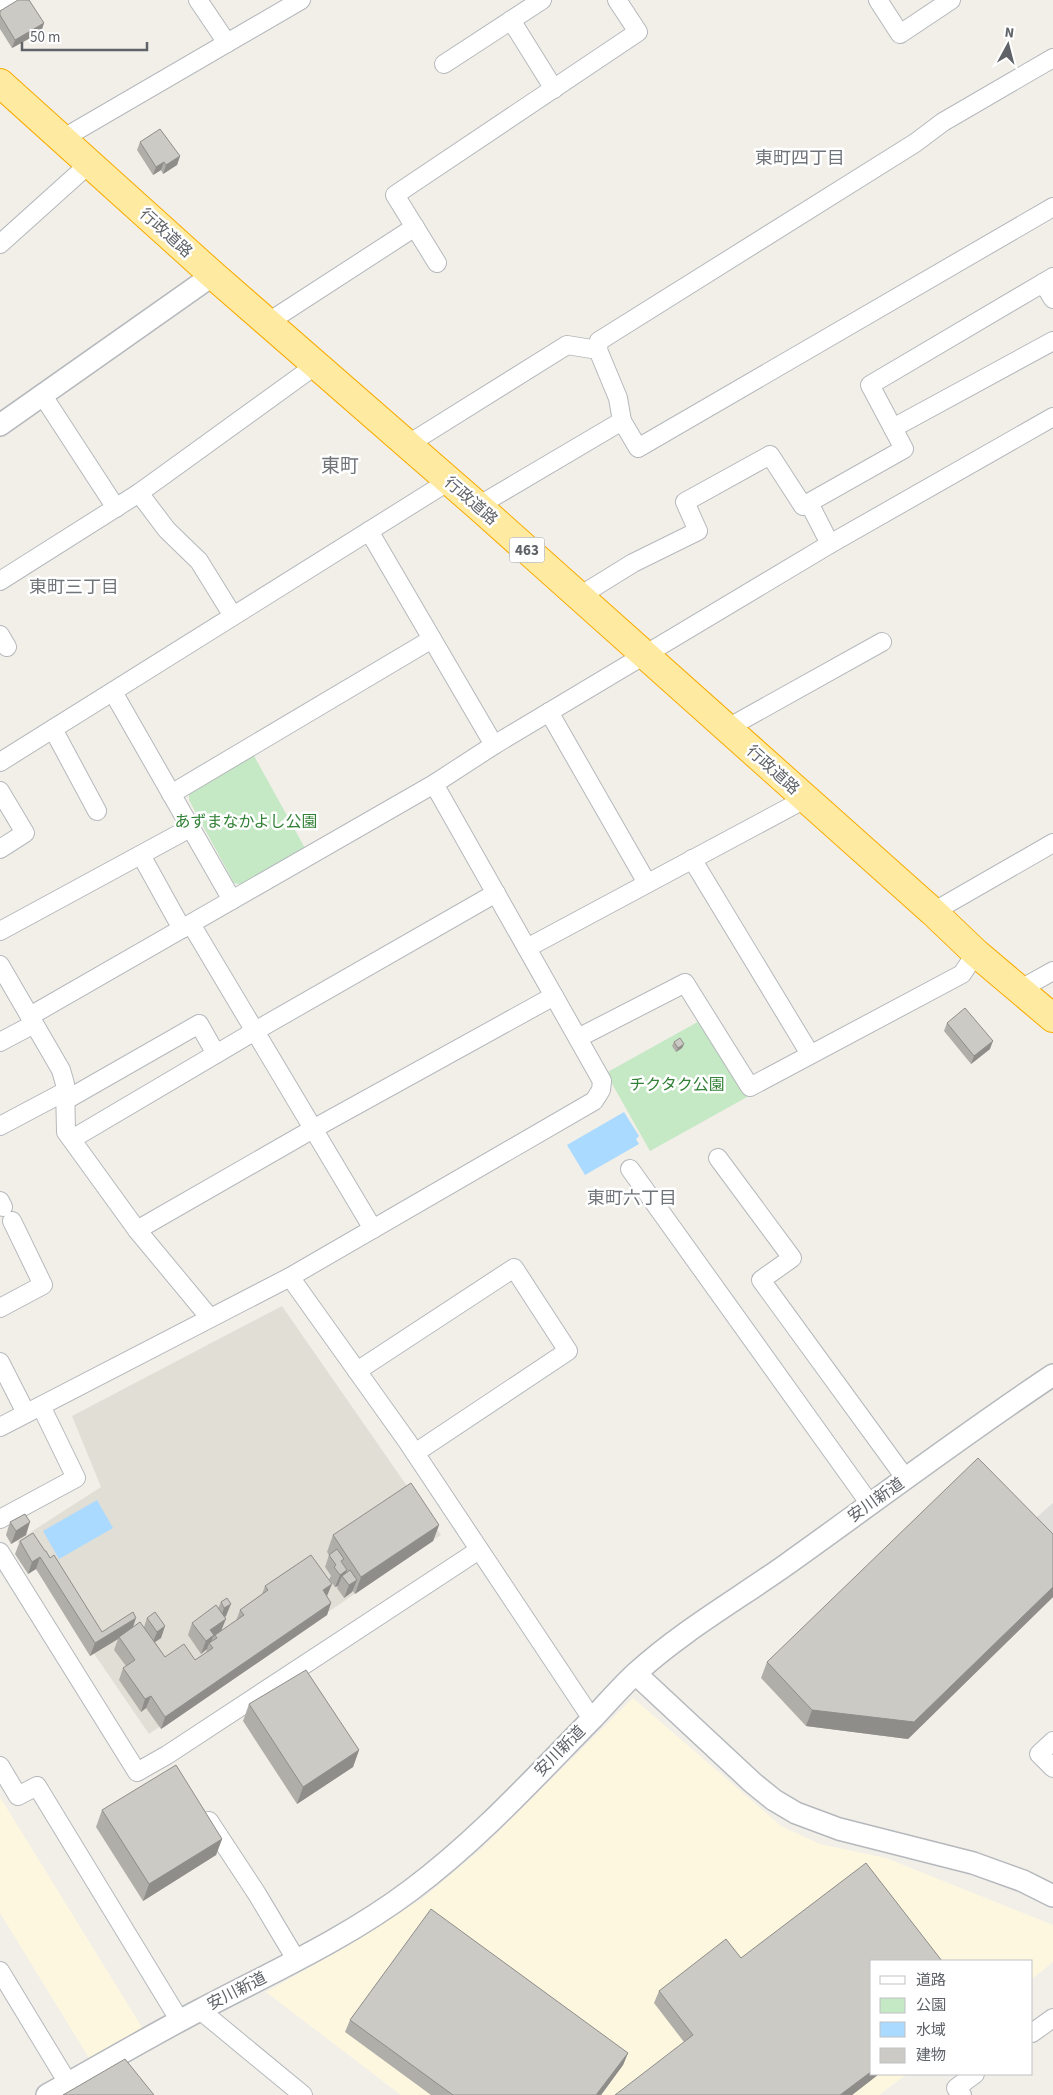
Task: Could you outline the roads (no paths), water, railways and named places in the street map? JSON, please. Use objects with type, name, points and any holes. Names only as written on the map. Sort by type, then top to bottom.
[{"type":"highway","name":"行政道路","points":[[0,83],[213,276],[478,506],[644,656],[934,912],[976,953],[1053,1018]]},
{"type":"street","points":[[0,8],[14,0]]},
{"type":"street","points":[[198,0],[227,43]]},
{"type":"street","points":[[62,139],[301,0]]},
{"type":"street","points":[[444,64],[542,0]]},
{"type":"street","points":[[437,263],[395,195],[638,32],[617,0]]},
{"type":"street","points":[[878,0],[900,34],[951,0]]},
{"type":"street","points":[[511,20],[554,88]]},
{"type":"street","points":[[1053,58],[943,122],[915,143],[600,341],[598,350],[618,398],[622,421],[638,448],[1053,207]]},
{"type":"street","points":[[0,244],[89,164]]},
{"type":"street","points":[[268,323],[415,227]]},
{"type":"street","points":[[0,425],[213,276]]},
{"type":"street","points":[[578,597],[633,563],[698,531],[685,502],[770,455],[803,506],[904,449],[870,385],[1048,280],[1053,299]]},
{"type":"street","points":[[892,428],[1053,342]]},
{"type":"street","points":[[407,445],[567,345],[598,350]]},
{"type":"street","points":[[0,581],[139,493],[316,365]]},
{"type":"street","points":[[43,396],[116,508]]},
{"type":"street","points":[[0,1042],[32,1020],[187,926],[434,784],[494,744],[830,544],[1053,417]]},
{"type":"street","points":[[478,506],[622,421]]},
{"type":"street","points":[[0,762],[449,481]]},
{"type":"street","points":[[139,493],[168,530],[199,561],[234,616]]},
{"type":"street","points":[[809,503],[830,544]]},
{"type":"street","points":[[369,531],[494,744]]},
{"type":"street","points":[[171,794],[432,639]]},
{"type":"street","points":[[726,729],[882,642]]},
{"type":"street","points":[[113,692],[232,900]]},
{"type":"street","points":[[549,712],[648,883]]},
{"type":"street","points":[[53,729],[97,811]]},
{"type":"street","points":[[0,1427],[290,1277],[594,1101],[601,1090],[602,1081],[434,784]]},
{"type":"street","points":[[0,790],[25,833],[0,849]]},
{"type":"street","points":[[527,948],[805,799]]},
{"type":"street","points":[[0,931],[190,828]]},
{"type":"street","points":[[934,912],[1053,843]]},
{"type":"street","points":[[140,855],[255,1031],[373,1229]]},
{"type":"street","points":[[692,859],[810,1054]]},
{"type":"street","points":[[72,1139],[255,1031],[496,893]]},
{"type":"street","points":[[578,1038],[685,983],[750,1087],[962,974],[976,953]]},
{"type":"street","points":[[0,965],[61,1070],[66,1084],[66,1132],[137,1230],[210,1318]]},
{"type":"street","points":[[1019,990],[1053,971]]},
{"type":"street","points":[[137,1230],[313,1129],[554,996]]},
{"type":"street","points":[[0,1126],[66,1096],[199,1024],[216,1054]]},
{"type":"street","points":[[718,1158],[792,1258],[761,1280],[906,1479]]},
{"type":"street","points":[[630,1169],[870,1504]]},
{"type":"street","points":[[0,1308],[43,1285],[5,1210]]},
{"type":"street","points":[[357,1371],[514,1268],[568,1351],[415,1453]]},
{"type":"street","points":[[290,1277],[415,1453],[592,1719]]},
{"type":"street","points":[[0,1362],[76,1478],[0,1519]]},
{"type":"street","name":"安川新道","points":[[47,2095],[200,2010],[297,1961],[355,1928],[410,1890],[444,1863],[497,1815],[636,1674],[694,1626],[780,1569],[981,1423],[1053,1376]]},
{"type":"street","points":[[1,1556],[137,1772],[167,1755],[479,1550]]},
{"type":"street","points":[[636,1674],[753,1783],[774,1800],[796,1813],[839,1829],[973,1863],[1023,1881],[1053,1896]]},
{"type":"street","points":[[1053,1741],[1040,1754],[1053,1768]]},
{"type":"street","points":[[167,1755],[177,1772]]},
{"type":"street","points":[[0,1766],[18,1796],[37,1786],[180,2021]]},
{"type":"street","points":[[198,1804],[257,1894],[297,1961]]},
{"type":"street","points":[[0,1971],[68,2083]]},
{"type":"street","points":[[200,2010],[303,2095]]},
{"type":"street","points":[[1033,2032],[1053,2018]]},
{"type":"street","points":[[962,2095],[956,2088],[975,2075]]},
{"type":"water","points":[[624,1112],[639,1136],[636,1139],[639,1144],[585,1175],[567,1145]]},
{"type":"water","points":[[97,1500],[113,1528],[59,1559],[43,1531]]},
{"type":"district","name":"東町四丁目","points":[[800,158]]},
{"type":"district","name":"東町","points":[[340,466]]},
{"type":"district","name":"東町三丁目","points":[[74,587]]},
{"type":"district","name":"東町六丁目","points":[[632,1198]]},
{"type":"park label","name":"あずまなかよし公園","points":[[246,822]]},
{"type":"park label","name":"チクタク公園","points":[[677,1085]]}]
